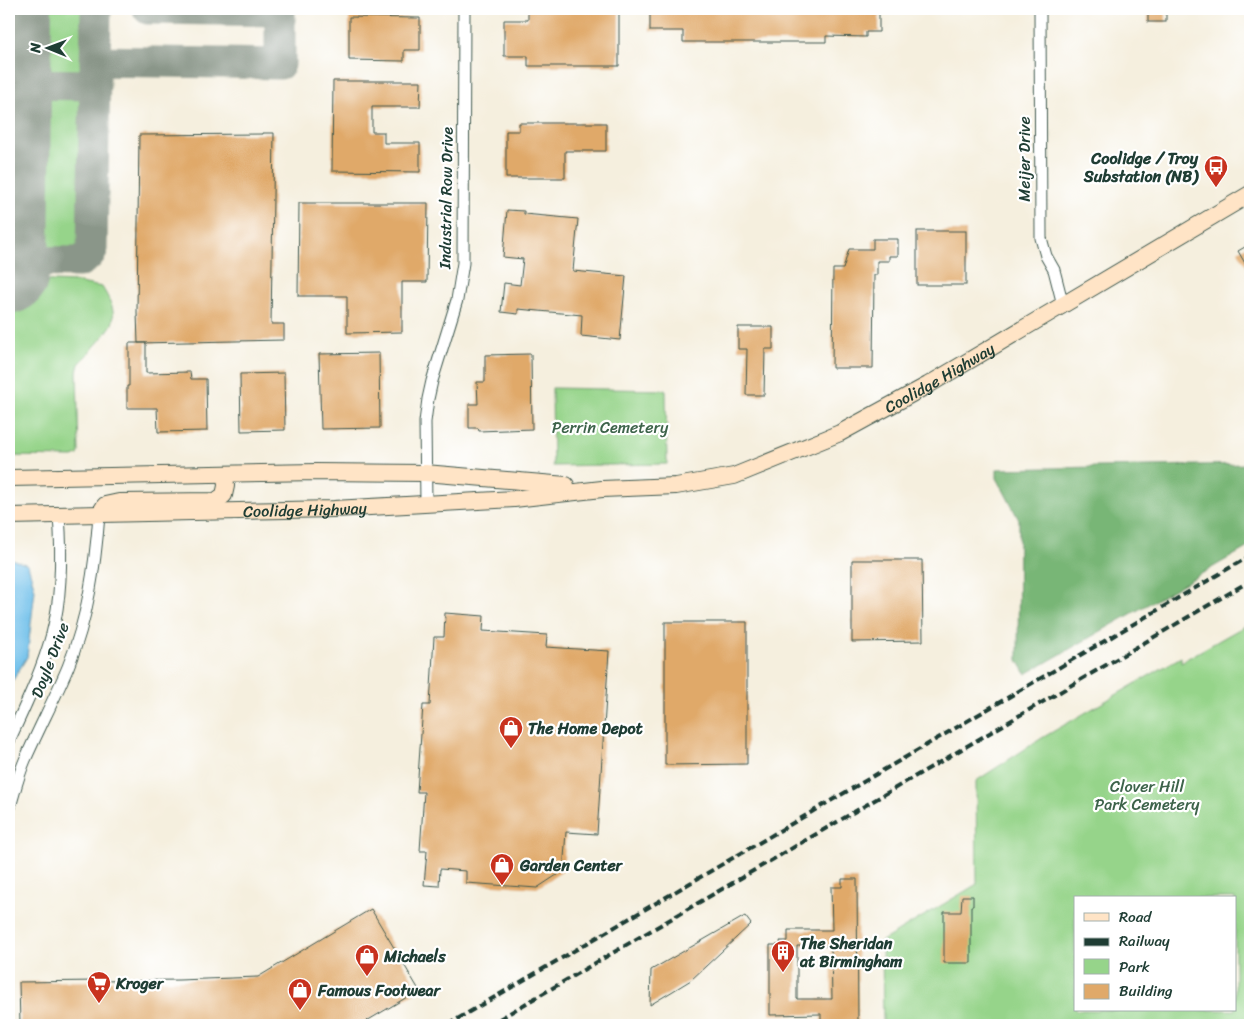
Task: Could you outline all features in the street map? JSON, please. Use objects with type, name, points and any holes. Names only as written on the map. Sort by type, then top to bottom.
[{"type":"main road","name":"Coolidge Highway","points":[[9,516],[334,509],[514,499],[602,489],[676,486],[734,476],[840,433],[928,384],[1250,194]]},
{"type":"main road","name":"Coolidge Highway","points":[[9,478],[316,472],[425,473],[602,489]]},
{"type":"main road","points":[[99,515],[105,504],[119,502],[216,501],[224,495],[226,486],[225,474]]},
{"type":"main road","points":[[9,487],[21,487],[37,478]]},
{"type":"street","name":"Industrial Row Drive","points":[[426,503],[425,422],[428,399],[457,300],[463,263],[464,9]]},
{"type":"street","name":"Meijer Drive","points":[[1040,9],[1041,238],[1046,256],[1054,270],[1063,305]]},
{"type":"street","name":"Doyle Drive","points":[[9,741],[29,698],[52,634],[58,600],[60,565],[59,515]]},
{"type":"street","name":"Doyle Drive","points":[[9,810],[24,762],[68,667],[79,635],[94,570],[99,515]]},
{"type":"green space","points":[[29,9],[89,9],[89,43],[83,74],[52,78],[28,72]]},
{"type":"green space","points":[[52,91],[83,97],[88,128],[87,221],[82,250],[54,254],[28,251],[26,249],[27,95]]},
{"type":"green space","points":[[9,279],[75,282],[102,287],[111,304],[112,324],[79,364],[77,372],[79,452],[78,455],[73,457],[9,456]]},
{"type":"green space","name":"Perrin Cemetery","points":[[552,388],[666,390],[667,464],[553,466]]},
{"type":"green space","points":[[1250,464],[1250,546],[1026,674],[1018,660],[1019,520],[997,478],[997,469]]},
{"type":"green space","name":"Clover Hill Park Cemetery","points":[[1250,623],[1250,1025],[883,1025],[882,941],[977,884],[976,781],[1042,738],[1181,657],[1181,662]]},
{"type":"water","points":[[9,560],[28,565],[35,590],[27,657],[9,684]]},
{"type":"building","points":[[528,9],[619,9],[619,66],[528,66],[528,56],[504,56],[504,20],[528,20]]},
{"type":"building","points":[[650,9],[879,9],[879,32],[866,32],[866,37],[826,36],[826,42],[683,42],[683,31],[650,31]]},
{"type":"building","points":[[1148,9],[1166,9],[1166,22],[1148,22]]},
{"type":"building","points":[[349,17],[420,18],[420,50],[404,50],[404,61],[349,60]]},
{"type":"building","points":[[333,81],[421,81],[420,107],[372,107],[372,132],[384,132],[384,143],[420,143],[420,172],[332,171]]},
{"type":"building","points":[[519,123],[606,123],[606,151],[565,151],[565,178],[506,178],[506,131],[519,131]]},
{"type":"building","points":[[274,133],[271,324],[284,324],[284,340],[138,343],[139,135]]},
{"type":"building","points":[[299,203],[428,203],[427,282],[402,282],[402,332],[347,333],[347,296],[298,296]]},
{"type":"building","points":[[507,210],[524,211],[524,214],[578,219],[573,271],[626,276],[620,340],[581,336],[582,315],[518,309],[518,314],[501,312],[504,283],[520,285],[523,259],[503,257]]},
{"type":"building","points":[[917,231],[966,231],[966,285],[917,285]]},
{"type":"building","points":[[873,239],[898,239],[898,256],[889,256],[889,261],[877,261],[877,275],[874,275],[873,368],[832,368],[833,269],[843,269],[849,249],[873,249]]},
{"type":"building","points":[[1250,244],[1250,272],[1238,251]]},
{"type":"building","points":[[738,327],[773,327],[773,349],[765,349],[764,395],[746,395],[747,349],[738,349]]},
{"type":"building","points":[[129,343],[146,343],[146,373],[190,372],[191,379],[206,379],[207,431],[158,432],[157,408],[127,408]]},
{"type":"building","points":[[379,353],[380,428],[321,429],[319,354]]},
{"type":"building","points":[[531,354],[532,429],[479,431],[478,428],[469,428],[469,404],[478,404],[477,382],[485,382],[485,355]]},
{"type":"building","points":[[284,373],[285,430],[241,431],[240,374]]},
{"type":"building","points":[[852,560],[922,560],[923,641],[852,642]]},
{"type":"building","name":"The Home Depot","points":[[445,613],[484,616],[483,631],[547,635],[546,647],[609,651],[597,834],[566,832],[563,871],[537,888],[466,883],[466,871],[440,869],[439,886],[424,885],[427,851],[420,851],[424,792],[417,792],[423,705],[430,705],[434,637],[444,637]]},
{"type":"building","points":[[665,622],[747,622],[747,764],[665,765]]},
{"type":"building","name":"The Sheridan at Birmingham","points":[[842,879],[857,879],[858,1023],[821,1025],[821,1014],[770,1015],[770,945],[781,945],[780,941],[788,941],[788,930],[832,930],[831,887],[842,887]],"holes":[[[797,946],[831,946],[832,999],[797,999]]]},
{"type":"building","points":[[962,896],[973,896],[973,906],[971,906],[971,963],[944,963],[944,912],[961,912]]},
{"type":"building","points":[[371,909],[419,990],[360,1025],[20,1025],[19,982],[258,977]]},
{"type":"building","points":[[745,916],[751,924],[691,980],[650,1005],[651,970]]},
{"type":"taxiway","points":[[9,261],[79,262],[92,251],[96,9]]},
{"type":"taxiway","points":[[95,61],[280,64],[280,11],[148,9]]},
{"type":"taxiway","points":[[11,84],[95,85]]},
{"type":"runway","points":[[9,274],[12,9]]},
{"type":"railway","points":[[447,1025],[1250,556]]},
{"type":"railway","points":[[489,1025],[1250,581]]},
{"type":"place","name":"Coolidge / Troy Substation (NB)","points":[[1216,188]]},
{"type":"place","name":"The Home Depot","points":[[511,749]]},
{"type":"place","name":"Garden Center","points":[[502,886]]},
{"type":"place","name":"The Sheridan at Birmingham","points":[[783,973]]},
{"type":"place","name":"Michaels","points":[[367,977]]},
{"type":"place","name":"Kroger","points":[[99,1004]]},
{"type":"place","name":"Famous Footwear","points":[[300,1011]]}]
